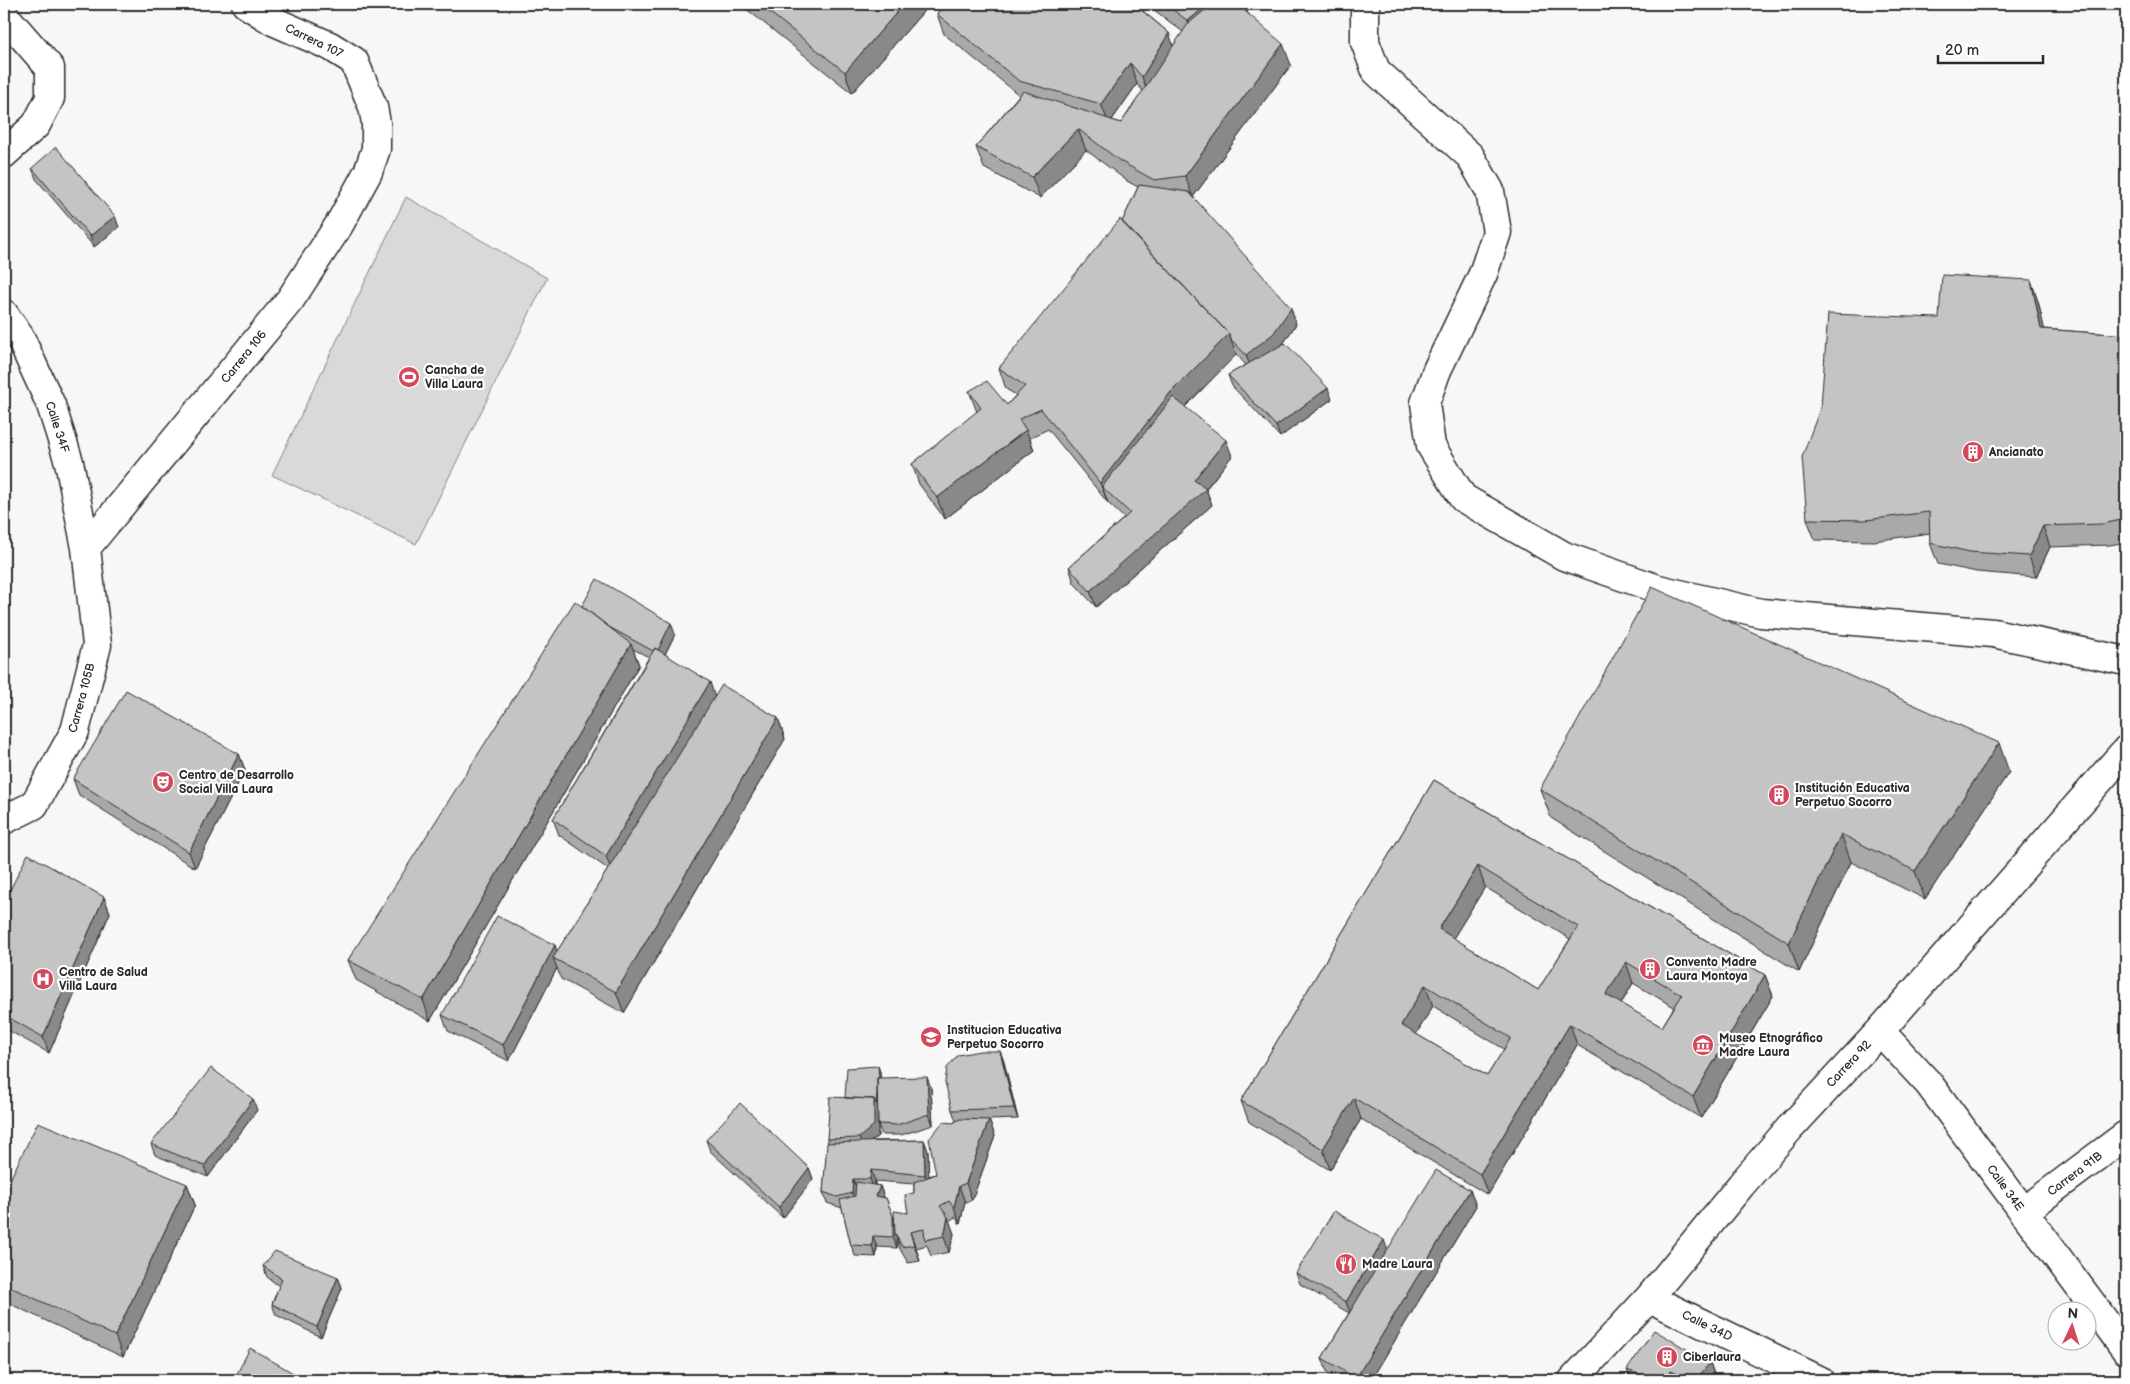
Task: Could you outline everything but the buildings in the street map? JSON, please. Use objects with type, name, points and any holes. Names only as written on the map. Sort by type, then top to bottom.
[{"type":"street","name":"Carrera 107","points":[[246,4],[273,21],[330,46],[354,61],[373,107],[376,123],[376,149]]},
{"type":"street","points":[[1365,4],[1365,42],[1376,71],[1470,156],[1490,191],[1497,232],[1484,274],[1437,370],[1425,403],[1431,446],[1463,498],[1564,556],[1658,589],[1761,613],[1993,632],[2126,661]]},
{"type":"street","points":[[4,16],[50,68],[50,98],[36,125],[4,154]]},
{"type":"street","name":"Carrera 106","points":[[86,548],[290,300],[339,225],[368,172],[376,149]]},
{"type":"street","name":"Calle 34F","points":[[4,314],[20,337],[51,405],[69,462],[86,548]]},
{"type":"street","name":"Carrera 105B","points":[[4,820],[34,805],[76,730],[96,645],[86,548]]},
{"type":"street","name":"Carrera 92","points":[[1573,1380],[1649,1298],[1759,1164],[1880,1031],[2126,750]]},
{"type":"street","name":"Calle 34E","points":[[1880,1031],[1929,1084],[2126,1350]]},
{"type":"street","name":"Carrera 91B","points":[[2023,1212],[2126,1135]]},
{"type":"street","name":"Calle 34D","points":[[1649,1298],[1819,1380]]},
{"type":"shaded area","name":"Cancha de Villa Laura","points":[[406,197],[547,278],[416,544],[272,475]]},
{"type":"place","name":"Cancha de Villa Laura","points":[[409,377]]},
{"type":"place","name":"Ancianato","points":[[1973,452]]},
{"type":"place","name":"Centro de Desarrollo Social Villa Laura","points":[[163,782]]},
{"type":"place","name":"Institución Educativa Perpetuo Socorro","points":[[1779,795]]},
{"type":"place","name":"Convento Madre Laura Montoya","points":[[1650,969]]},
{"type":"place","name":"Centro de Salud Villa Laura","points":[[43,979]]},
{"type":"place","name":"Institucion Educativa Perpetuo Socorro","points":[[931,1037]]},
{"type":"place","name":"Museo Etnográfico Madre Laura","points":[[1703,1045]]},
{"type":"place","name":"Madre Laura","points":[[1346,1264]]},
{"type":"place","name":"Ciberlaura","points":[[1667,1357]]}]
